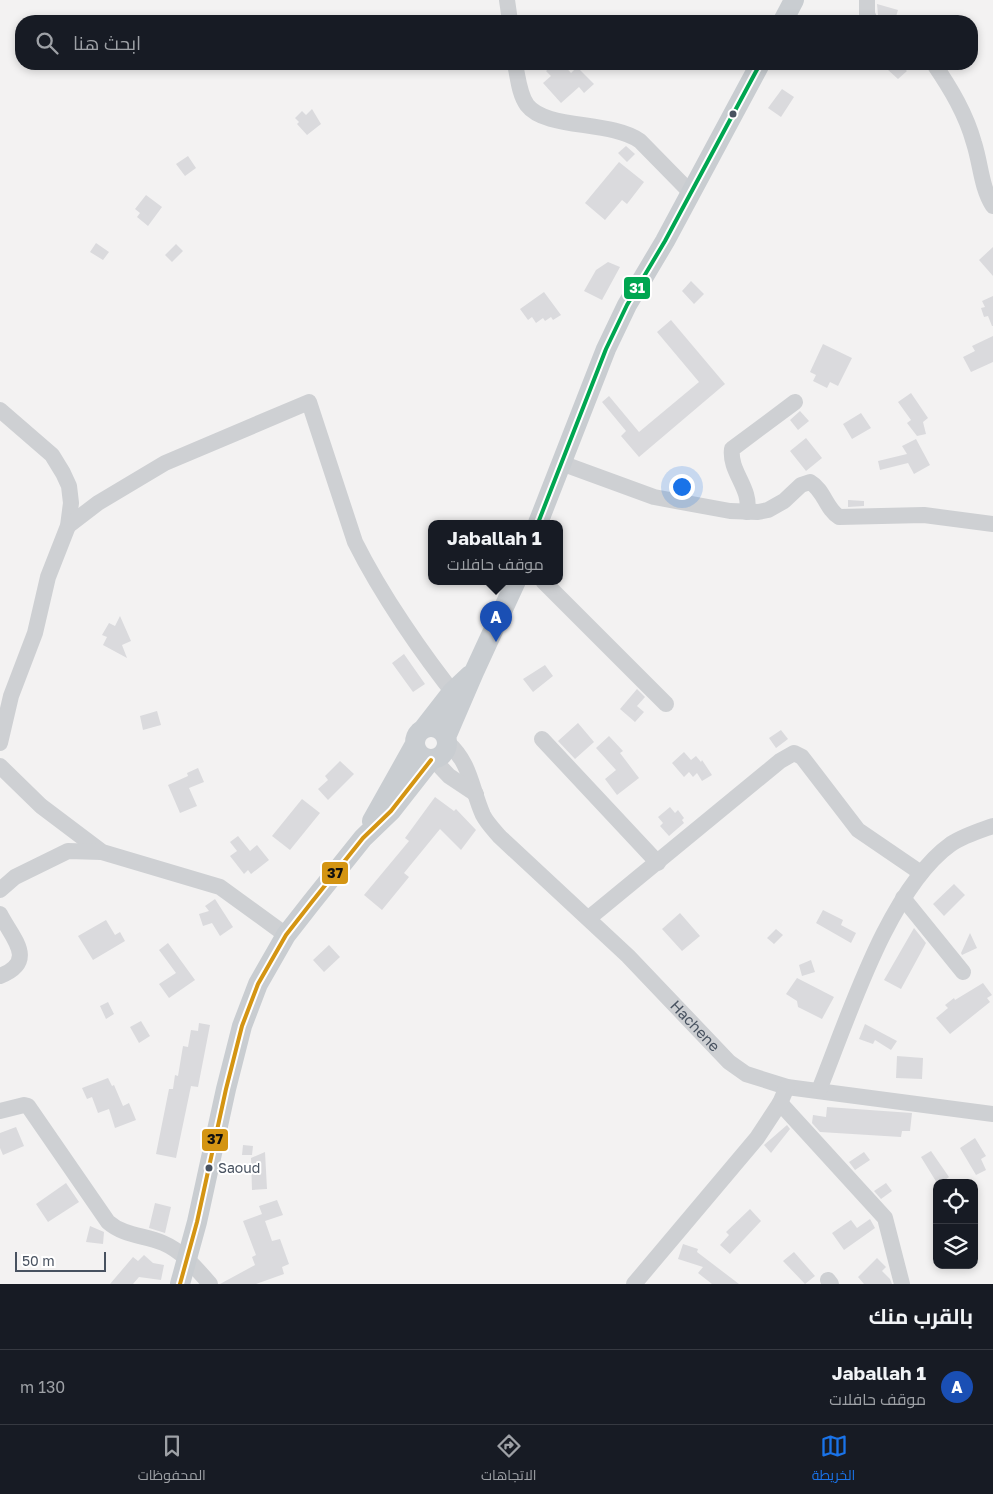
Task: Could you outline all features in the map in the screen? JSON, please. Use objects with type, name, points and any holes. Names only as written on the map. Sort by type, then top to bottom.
[{"type":"main road","points":[[785,15],[794,0]]},
{"type":"main road","points":[[539,520],[606,349],[627,304],[691,193],[757,70]]},
{"type":"main road","points":[[363,838],[414,746],[416,736],[457,698],[474,672],[514,585]]},
{"type":"main road","points":[[180,1284],[188,1259],[242,1026],[258,984],[286,935],[363,838],[391,811],[432,760],[444,754],[457,698]]},
{"type":"main road","points":[[424,728],[434,727],[444,733],[447,740]]},
{"type":"main road","points":[[414,746],[417,753],[432,760]]},
{"type":"street","points":[[507,0],[509,15]]},
{"type":"street","points":[[866,0],[867,15]]},
{"type":"street","points":[[516,70],[523,97],[537,114],[579,125],[601,126],[631,134],[691,193]]},
{"type":"street","points":[[938,70],[962,109],[968,124],[985,193],[993,206]]},
{"type":"street","points":[[68,526],[94,506],[165,463],[309,402],[355,542],[365,562],[457,698]]},
{"type":"street","points":[[747,512],[748,497],[732,461],[732,449],[795,402]]},
{"type":"street","points":[[0,410],[46,449],[80,497],[94,506]]},
{"type":"street","points":[[561,464],[663,499],[747,512],[768,510],[784,501],[802,485],[810,482],[818,489],[834,514],[839,517],[924,515],[993,524]]},
{"type":"street","points":[[63,473],[70,494],[68,526],[53,562],[35,633],[11,696],[1,742],[4,770],[19,786],[61,823],[102,852]]},
{"type":"street","points":[[547,585],[666,704]]},
{"type":"street","points":[[542,739],[658,863]]},
{"type":"street","name":"Hachene","points":[[447,740],[472,777],[484,816],[500,837],[628,956],[728,1062],[746,1074],[787,1087],[993,1114]]},
{"type":"street","points":[[589,918],[780,761],[794,753],[802,757],[858,830],[921,872]]},
{"type":"street","points":[[432,760],[449,776],[476,794]]},
{"type":"street","points":[[818,1090],[866,973],[903,898],[921,872],[952,843],[993,826]]},
{"type":"street","points":[[0,890],[15,877],[68,851],[102,852],[220,887],[286,935]]},
{"type":"street","points":[[903,898],[963,972]]},
{"type":"street","points":[[0,914],[19,947],[21,959],[14,970],[0,976]]},
{"type":"street","points":[[634,1284],[757,1138],[780,1103],[787,1087]]},
{"type":"street","points":[[780,1103],[885,1218],[902,1284]]},
{"type":"street","points":[[0,1112],[24,1105],[28,1106],[108,1222],[126,1233],[168,1245],[188,1259],[210,1284]]},
{"type":"building","points":[[877,4],[898,10],[896,15],[878,15]]},
{"type":"building","points":[[568,70],[571,73],[574,70],[580,70],[594,84],[584,93],[579,87],[561,103],[543,83],[551,76],[546,71]]},
{"type":"building","points":[[888,70],[907,71],[898,79]]},
{"type":"building","points":[[782,89],[794,97],[781,117],[768,108]]},
{"type":"building","points":[[312,109],[321,124],[307,135],[297,124],[299,122],[295,118],[302,111],[306,115]]},
{"type":"building","points":[[626,146],[635,154],[627,162],[618,153]]},
{"type":"building","points":[[188,156],[196,168],[185,176],[176,164]]},
{"type":"building","points":[[619,162],[644,182],[627,204],[622,200],[605,220],[585,203]]},
{"type":"building","points":[[146,195],[162,207],[148,226],[137,217],[140,213],[135,209]]},
{"type":"building","points":[[96,243],[109,252],[103,260],[90,252]]},
{"type":"building","points":[[176,244],[183,251],[172,262],[165,255]]},
{"type":"building","points":[[993,247],[993,276],[979,260]]},
{"type":"building","points":[[608,262],[620,267],[602,300],[584,291],[596,270]]},
{"type":"building","points":[[691,281],[704,294],[694,304],[682,291]]},
{"type":"building","points":[[544,292],[561,315],[553,320],[551,317],[545,321],[543,318],[536,323],[532,317],[528,320],[520,309]]},
{"type":"building","points":[[993,296],[992,326],[988,316],[984,317],[981,308],[985,307],[982,301]]},
{"type":"building","points":[[671,320],[725,384],[639,457],[621,436],[626,431],[602,402],[609,396],[639,432],[699,382],[657,332]]},
{"type":"building","points":[[993,336],[993,362],[971,372],[963,357],[975,351],[972,346]]},
{"type":"building","points":[[823,344],[852,358],[838,386],[830,382],[827,388],[813,381],[816,375],[810,372]]},
{"type":"building","points":[[911,393],[928,418],[923,422],[926,434],[917,436],[907,423],[911,420],[898,402]]},
{"type":"building","points":[[800,411],[809,421],[798,430],[790,420]]},
{"type":"building","points":[[861,413],[871,428],[852,439],[843,424]]},
{"type":"building","points":[[806,438],[822,458],[806,471],[790,451]]},
{"type":"building","points":[[916,439],[930,465],[914,474],[908,463],[880,470],[878,461],[907,454],[902,446]]},
{"type":"building","points":[[848,500],[864,501],[864,506],[848,507]]},
{"type":"building","points":[[120,616],[131,641],[122,645],[127,658],[103,645],[107,637],[102,635],[109,623],[115,626]]},
{"type":"building","points":[[404,654],[425,684],[413,692],[392,663]]},
{"type":"building","points":[[545,665],[553,676],[533,692],[523,679]]},
{"type":"building","points":[[637,689],[645,697],[637,706],[644,712],[635,722],[620,709]]},
{"type":"building","points":[[157,711],[161,725],[143,730],[140,716]]},
{"type":"building","points":[[578,723],[594,742],[575,759],[558,741]]},
{"type":"building","points":[[781,730],[788,739],[776,748],[769,738]]},
{"type":"building","points":[[609,736],[623,751],[620,753],[639,778],[617,795],[605,779],[616,770],[596,748]]},
{"type":"building","points":[[684,752],[691,760],[696,756],[701,762],[702,760],[712,775],[702,781],[697,773],[693,777],[689,772],[684,777],[672,763]]},
{"type":"building","points":[[340,761],[354,774],[328,800],[318,789],[328,780],[325,776]]},
{"type":"building","points":[[198,768],[204,782],[189,788],[197,806],[180,813],[168,785],[188,776],[187,773]]},
{"type":"building","points":[[435,797],[454,811],[456,809],[476,830],[461,850],[440,829],[404,873],[409,877],[382,910],[364,895],[409,841],[405,838]]},
{"type":"building","points":[[302,799],[320,813],[290,850],[272,836]]},
{"type":"building","points":[[670,807],[675,813],[678,810],[684,818],[682,820],[684,823],[669,836],[660,826],[663,823],[658,817]]},
{"type":"building","points":[[238,836],[250,851],[257,845],[269,860],[251,874],[248,870],[244,874],[230,856],[237,851],[230,842]]},
{"type":"building","points":[[954,884],[965,895],[944,916],[933,904]]},
{"type":"building","points":[[215,899],[233,927],[220,936],[212,923],[203,926],[199,914],[209,911],[205,906]]},
{"type":"building","points":[[823,910],[843,920],[841,925],[856,933],[851,943],[816,923]]},
{"type":"building","points":[[680,913],[700,936],[682,951],[662,929]]},
{"type":"building","points":[[106,920],[115,935],[120,932],[125,941],[93,960],[78,936]]},
{"type":"building","points":[[914,928],[926,943],[901,989],[884,980]]},
{"type":"building","points":[[776,929],[783,935],[774,944],[767,938]]},
{"type":"building","points":[[970,933],[977,948],[962,955],[961,953]]},
{"type":"building","points":[[168,943],[195,980],[169,998],[159,984],[176,973],[159,950]]},
{"type":"building","points":[[329,945],[340,957],[324,972],[313,960]]},
{"type":"building","points":[[811,960],[815,972],[802,976],[799,965]]},
{"type":"building","points":[[797,978],[834,997],[822,1019],[798,1007],[797,1001],[786,994]]},
{"type":"building","points":[[983,983],[992,995],[987,998],[990,1002],[950,1034],[936,1018],[948,1008],[945,1005],[954,998],[955,1000]]},
{"type":"building","points":[[108,1002],[114,1014],[106,1019],[100,1006]]},
{"type":"building","points":[[141,1021],[150,1036],[139,1043],[130,1027]]},
{"type":"building","points":[[199,1023],[210,1025],[198,1087],[191,1086],[176,1158],[156,1154],[169,1089],[173,1089],[175,1075],[178,1076],[183,1046],[188,1047],[191,1030],[198,1031]]},
{"type":"building","points":[[865,1024],[897,1041],[891,1050],[875,1040],[873,1044],[859,1039]]},
{"type":"building","points":[[897,1056],[923,1058],[922,1079],[896,1078]]},
{"type":"building","points":[[108,1078],[112,1086],[114,1085],[123,1106],[129,1103],[136,1120],[115,1128],[109,1109],[98,1113],[92,1097],[87,1099],[82,1088]]},
{"type":"building","points":[[827,1107],[912,1113],[910,1131],[902,1131],[901,1137],[820,1132],[812,1123],[813,1115],[826,1117]]},
{"type":"building","points":[[787,1125],[790,1129],[771,1153],[764,1145]]},
{"type":"building","points":[[16,1127],[24,1146],[3,1155],[0,1148],[0,1133]]},
{"type":"building","points":[[975,1138],[986,1156],[981,1159],[986,1170],[976,1175],[960,1148]]},
{"type":"building","points":[[243,1145],[253,1146],[252,1155],[242,1155]]},
{"type":"building","points":[[931,1151],[949,1177],[946,1179],[935,1179],[921,1157]]},
{"type":"building","points":[[265,1152],[267,1189],[252,1190],[251,1158]]},
{"type":"building","points":[[864,1152],[870,1160],[855,1170],[849,1162]]},
{"type":"building","points":[[66,1183],[79,1202],[48,1222],[36,1204]]},
{"type":"building","points":[[886,1183],[892,1191],[881,1199],[874,1191]]},
{"type":"building","points":[[277,1200],[283,1215],[265,1221],[272,1241],[280,1239],[289,1264],[282,1267],[284,1274],[256,1284],[220,1284],[255,1265],[252,1257],[256,1255],[243,1221],[262,1214],[259,1206]]},
{"type":"building","points":[[155,1203],[171,1207],[165,1233],[149,1228]]},
{"type":"building","points":[[750,1209],[761,1221],[730,1254],[720,1245],[729,1235],[726,1232]]},
{"type":"building","points":[[870,1219],[875,1228],[844,1250],[832,1233],[851,1220],[857,1228]]},
{"type":"building","points":[[90,1226],[104,1232],[103,1244],[86,1242]]},
{"type":"building","points":[[683,1244],[698,1249],[697,1252],[739,1284],[712,1284],[698,1273],[703,1267],[678,1259]]},
{"type":"building","points":[[794,1252],[815,1276],[805,1284],[783,1261]]},
{"type":"building","points":[[144,1255],[153,1263],[164,1265],[161,1280],[139,1277],[133,1284],[110,1284],[133,1257],[138,1261]]},
{"type":"building","points":[[877,1258],[886,1267],[882,1271],[892,1284],[864,1284],[858,1277]]},
{"type":"transit line","name":"31","points":[[539,520],[606,349],[627,305],[665,241],[757,70]]},
{"type":"transit line","name":"37","points":[[180,1284],[197,1222],[242,1026],[258,984],[286,935],[363,838],[391,811],[431,760]]},
{"type":"place","name":"Jaballah 1","points":[[496,642]]},
{"type":"place","name":"Saoud","points":[[209,1168]]}]
